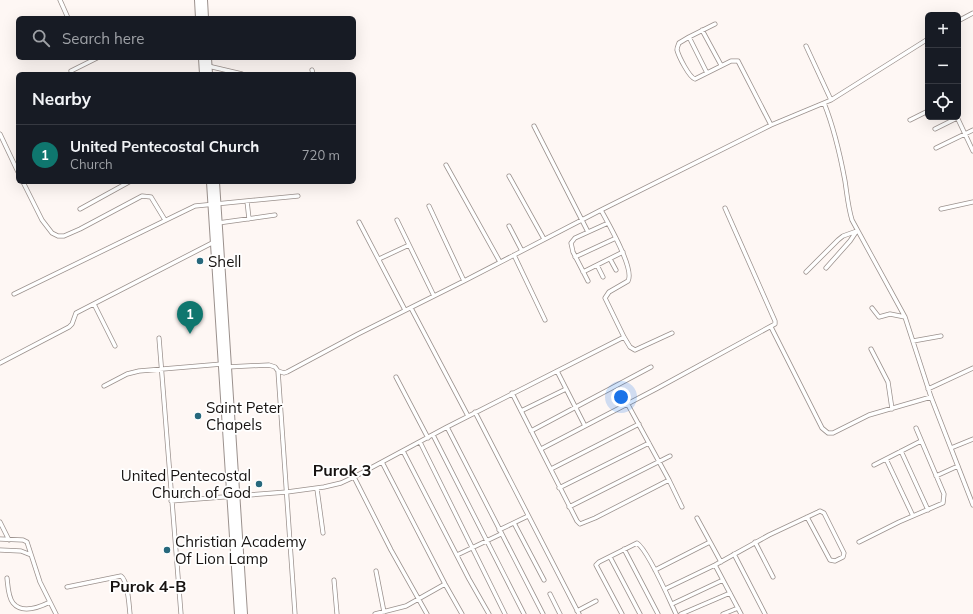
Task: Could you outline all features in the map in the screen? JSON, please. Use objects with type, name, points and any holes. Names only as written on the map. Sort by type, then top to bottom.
[{"type":"highway","points":[[198,0],[199,16]]},
{"type":"highway","points":[[204,0],[205,16]]},
{"type":"highway","points":[[202,60],[203,72]]},
{"type":"highway","points":[[208,60],[209,72]]},
{"type":"highway","points":[[210,184],[218,223],[217,242]]},
{"type":"highway","points":[[216,184],[214,204],[238,565],[238,614]]},
{"type":"highway","points":[[238,565],[244,614]]},
{"type":"street","points":[[60,0],[67,16]]},
{"type":"street","points":[[961,19],[973,13]]},
{"type":"street","points":[[715,24],[682,40],[677,46],[689,74],[695,79],[731,61],[738,61],[771,125]]},
{"type":"street","points":[[702,30],[721,66]]},
{"type":"street","points":[[689,37],[707,73]]},
{"type":"street","points":[[104,386],[133,372],[162,369],[269,365],[275,367],[281,373],[287,372],[522,250],[771,125],[831,100],[925,41]]},
{"type":"street","points":[[806,46],[831,100]]},
{"type":"street","points":[[71,71],[93,60]]},
{"type":"street","points":[[208,66],[234,72]]},
{"type":"street","points":[[824,103],[830,119],[842,167],[848,208],[857,231],[890,287],[905,317],[928,389],[973,505]]},
{"type":"street","points":[[910,120],[925,112]]},
{"type":"street","points":[[935,129],[953,120]]},
{"type":"street","points":[[958,120],[973,151]]},
{"type":"street","points":[[534,126],[581,221],[588,232]]},
{"type":"street","points":[[936,148],[973,130]]},
{"type":"street","points":[[0,134],[16,168]]},
{"type":"street","points":[[446,166],[500,262]]},
{"type":"street","points":[[509,176],[544,240]]},
{"type":"street","points":[[24,184],[42,220],[52,233],[58,236],[64,236],[80,229],[146,195],[151,197],[165,220]]},
{"type":"street","points":[[80,208],[125,184]]},
{"type":"street","points":[[14,294],[195,206],[298,196]]},
{"type":"street","points":[[247,201],[249,219]]},
{"type":"street","points":[[941,209],[973,202]]},
{"type":"street","points":[[429,206],[464,281]]},
{"type":"street","points":[[541,449],[775,324],[725,208]]},
{"type":"street","points":[[602,210],[628,263],[630,278],[628,281],[608,292],[605,298],[630,348],[635,350],[672,333]]},
{"type":"street","points":[[218,223],[275,214]]},
{"type":"street","points":[[397,220],[434,296]]},
{"type":"street","points":[[359,222],[405,310]]},
{"type":"street","points":[[588,281],[570,246],[571,243],[575,238],[608,223]]},
{"type":"street","points":[[509,226],[522,250]]},
{"type":"street","points":[[826,268],[846,246],[857,231]]},
{"type":"street","points":[[806,272],[838,240],[843,236],[857,231]]},
{"type":"street","points":[[575,257],[616,238]]},
{"type":"street","points":[[0,363],[69,327],[72,324],[76,313],[217,242]]},
{"type":"street","points":[[379,259],[409,245]]},
{"type":"street","points":[[583,272],[623,252]]},
{"type":"street","points":[[514,255],[545,320]]},
{"type":"street","points":[[610,258],[616,270]]},
{"type":"street","points":[[597,265],[603,277]]},
{"type":"street","points":[[94,304],[115,346]]},
{"type":"street","points":[[410,308],[468,416]]},
{"type":"street","points":[[872,308],[879,317],[890,314],[905,317]]},
{"type":"street","points":[[771,327],[825,432],[833,433],[869,415],[931,397]]},
{"type":"street","points":[[913,341],[941,336]]},
{"type":"street","points":[[171,501],[234,497],[316,489],[341,483],[512,393],[624,337]]},
{"type":"street","points":[[159,338],[181,614]]},
{"type":"street","points":[[871,349],[888,382],[892,409]]},
{"type":"street","points":[[531,431],[651,367]]},
{"type":"street","points":[[928,389],[973,368]]},
{"type":"street","points":[[278,371],[295,614]]},
{"type":"street","points":[[557,371],[585,426]]},
{"type":"street","points":[[396,377],[428,438]]},
{"type":"street","points":[[521,411],[566,389]]},
{"type":"street","points":[[512,393],[559,488],[578,522],[583,523],[669,480]]},
{"type":"street","points":[[627,403],[682,507]]},
{"type":"street","points":[[476,412],[578,612],[596,601]]},
{"type":"street","points":[[550,468],[639,424]]},
{"type":"street","points":[[447,427],[543,614]]},
{"type":"street","points":[[859,542],[912,516],[939,506],[944,500],[944,494],[916,428]]},
{"type":"street","points":[[433,435],[524,614]]},
{"type":"street","points":[[950,448],[973,439]]},
{"type":"street","points":[[874,465],[921,441]]},
{"type":"street","points":[[420,442],[506,614]]},
{"type":"street","points":[[559,488],[649,443]]},
{"type":"street","points":[[403,451],[489,614]]},
{"type":"street","points":[[901,451],[928,510]]},
{"type":"street","points":[[569,507],[670,456]]},
{"type":"street","points":[[886,459],[912,516]]},
{"type":"street","points":[[382,462],[462,614]]},
{"type":"street","points":[[936,476],[958,466]]},
{"type":"street","points":[[354,477],[391,550],[427,614]]},
{"type":"street","points":[[316,489],[323,533]]},
{"type":"street","points":[[665,589],[721,562],[755,542],[807,517],[820,511],[824,513],[844,553],[843,557],[836,561],[830,560],[807,517]]},
{"type":"street","points":[[457,555],[487,541],[514,523],[528,516]]},
{"type":"street","points":[[697,518],[721,562]]},
{"type":"street","points":[[0,522],[9,540]]},
{"type":"street","points":[[514,523],[544,580]]},
{"type":"street","points":[[0,539],[25,541],[28,545],[37,575],[56,614]]},
{"type":"street","points":[[655,570],[710,542]]},
{"type":"street","points":[[755,542],[773,577]]},
{"type":"street","points":[[622,614],[597,567],[597,564],[633,544],[639,544],[655,570],[676,614]]},
{"type":"street","points":[[624,549],[658,614]]},
{"type":"street","points":[[0,550],[21,552],[31,555]]},
{"type":"street","points":[[734,554],[766,614]]},
{"type":"street","points":[[610,556],[640,614]]},
{"type":"street","points":[[715,565],[741,614]]},
{"type":"street","points":[[376,571],[384,612]]},
{"type":"street","points":[[67,587],[121,576],[126,582],[130,614]]},
{"type":"street","points":[[7,578],[11,598],[17,607],[29,609],[50,602]]},
{"type":"street","points":[[334,580],[337,614]]},
{"type":"street","points":[[672,604],[723,580]]},
{"type":"street","points":[[375,614],[406,606],[445,584]]},
{"type":"street","points":[[550,594],[560,614]]},
{"type":"street","points":[[681,614],[730,594]]},
{"type":"street","points":[[723,614],[738,608]]},
{"type":"place","name":"Shell","points":[[200,261]]},
{"type":"place","name":"United Pentecostal Church","points":[[190,334]]},
{"type":"place","name":"Saint Peter Chapels","points":[[198,416]]},
{"type":"place","name":"United Pentecostal Church of God","points":[[259,484]]},
{"type":"place","name":"Christian Academy Of Lion Lamp","points":[[167,550]]},
{"type":"district","name":"Purok 3","points":[[342,470]]},
{"type":"district","name":"Purok 4-B","points":[[148,586]]}]
